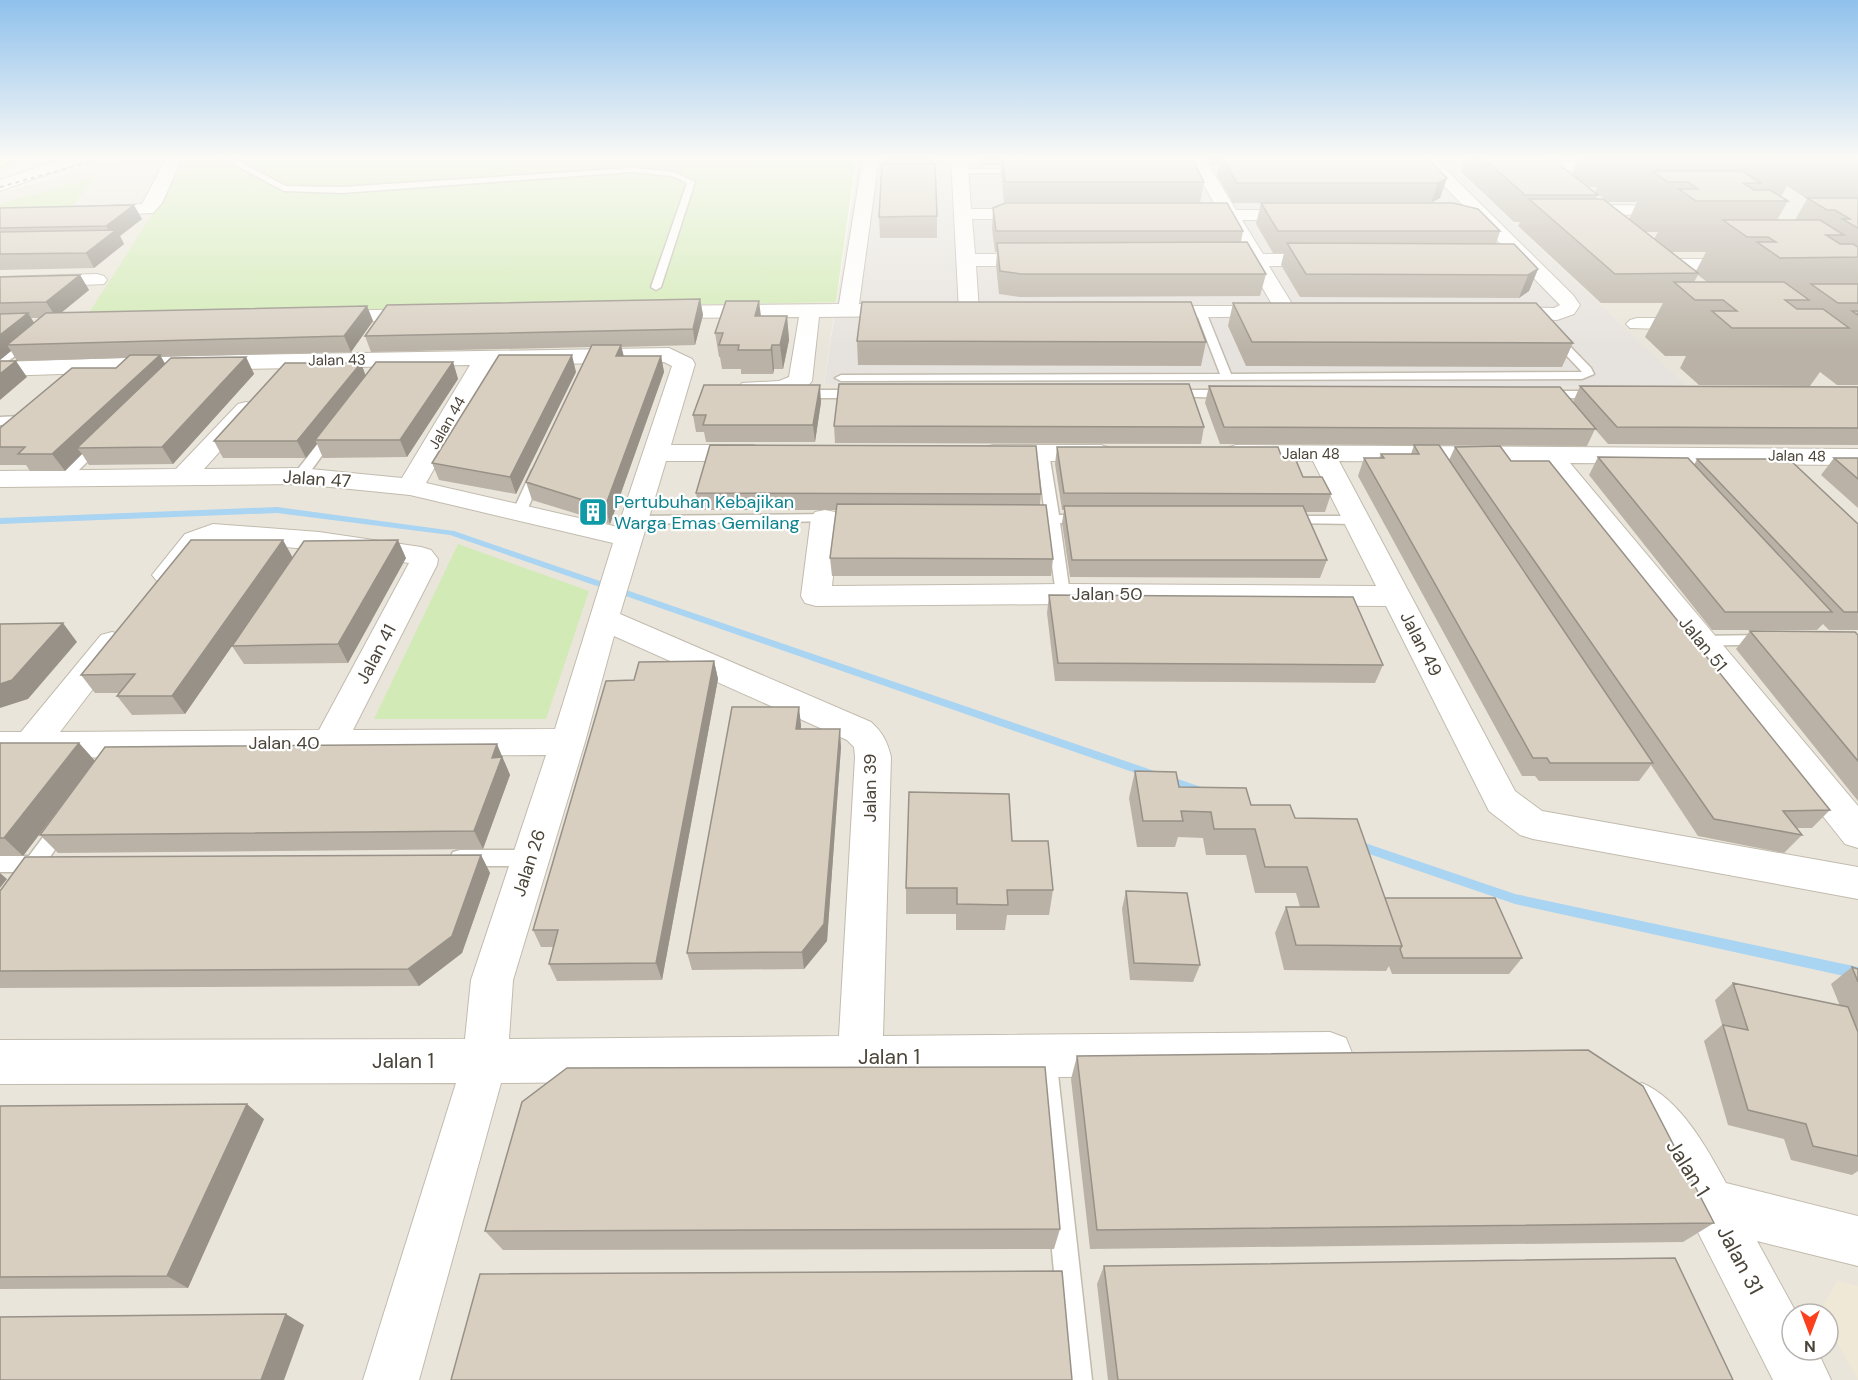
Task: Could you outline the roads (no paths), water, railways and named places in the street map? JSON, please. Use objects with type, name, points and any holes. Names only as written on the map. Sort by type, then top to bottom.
[{"type":"street","points":[[848,310],[865,221]]},
{"type":"street","points":[[963,221],[969,311]]},
{"type":"street","points":[[1235,221],[1287,312]]},
{"type":"street","points":[[1486,313],[1557,314],[1567,310],[1570,305],[1566,298],[1489,221]]},
{"type":"street","points":[[1617,221],[1629,231]]},
{"type":"street","points":[[1655,251],[1697,285]]},
{"type":"street","points":[[965,260],[1059,260]]},
{"type":"street","points":[[1188,260],[1352,260]]},
{"type":"street","points":[[1504,260],[1528,260]]},
{"type":"street","points":[[1672,265],[1761,266]]},
{"type":"street","points":[[0,283],[97,280]]},
{"type":"street","points":[[723,389],[782,388],[800,381],[810,310]]},
{"type":"street","points":[[643,312],[925,310]]},
{"type":"street","points":[[946,311],[992,311]]},
{"type":"street","points":[[1131,312],[1311,312]]},
{"type":"street","points":[[310,318],[442,314]]},
{"type":"street","points":[[1637,324],[1715,324]]},
{"type":"street","name":"Jalan 43","points":[[0,367],[289,361],[385,364],[485,358],[587,362],[674,356]]},
{"type":"street","name":"Jalan 26","points":[[391,1380],[485,1061],[492,980],[568,742],[604,614],[655,453],[688,389],[684,363],[674,356]]},
{"type":"street","name":"Jalan 44","points":[[410,487],[485,358]]},
{"type":"street","points":[[184,476],[289,361]]},
{"type":"street","points":[[58,390],[86,367]]},
{"type":"street","points":[[0,438],[10,420],[39,405]]},
{"type":"street","points":[[655,453],[773,453]]},
{"type":"street","points":[[973,453],[1124,453]]},
{"type":"street","name":"Jalan 48","points":[[1217,453],[1858,457]]},
{"type":"street","name":"Jalan 49","points":[[1322,453],[1502,801],[1533,825],[1858,883]]},
{"type":"street","name":"Jalan 51","points":[[1549,454],[1858,833]]},
{"type":"street","points":[[1770,456],[1796,479]]},
{"type":"street","name":"Jalan 47","points":[[0,479],[300,476],[410,487],[629,536]]},
{"type":"street","name":"Jalan 50","points":[[837,518],[816,596],[1063,594],[1397,596]]},
{"type":"street","name":"Jalan 41","points":[[150,596],[195,540],[213,532],[319,541],[421,556],[424,559],[423,565],[329,743]]},
{"type":"street","name":"Jalan 39","points":[[604,614],[859,731],[870,742],[873,757],[860,1058]]},
{"type":"street","points":[[15,745],[127,624]]},
{"type":"street","name":"Jalan 40","points":[[15,745],[113,754],[329,743],[568,742]]},
{"type":"street","name":"Jalan 1","points":[[0,1062],[485,1061],[1365,1053]]},
{"type":"street","name":"Jalan 1","points":[[1611,1078],[1645,1109],[1686,1158],[1711,1204]]},
{"type":"street","points":[[1711,1204],[1858,1240]]},
{"type":"street","name":"Jalan 31","points":[[1711,1204],[1803,1380]]},
{"type":"lane","points":[[656,287],[678,221]]},
{"type":"lane","points":[[1201,312],[1227,377]]},
{"type":"lane","points":[[841,378],[1582,376],[1588,374],[1587,370],[1533,314]]},
{"type":"lane","points":[[0,367],[33,328]]},
{"type":"lane","points":[[166,379],[183,363]]},
{"type":"lane","points":[[792,386],[819,394],[878,394]]},
{"type":"lane","points":[[1165,394],[1237,394]]},
{"type":"lane","points":[[1535,395],[1607,395]]},
{"type":"lane","points":[[300,476],[340,422]]},
{"type":"lane","points":[[63,478],[106,437]]},
{"type":"lane","points":[[1043,453],[1063,594]]},
{"type":"lane","points":[[519,513],[543,461]]},
{"type":"lane","points":[[629,536],[837,518]]},
{"type":"lane","points":[[1016,519],[1099,519]]},
{"type":"lane","points":[[1275,520],[1357,520]]},
{"type":"lane","points":[[1700,641],[1779,640]]},
{"type":"lane","points":[[21,883],[74,809]]},
{"type":"lane","points":[[436,859],[531,858]]},
{"type":"lane","points":[[0,864],[58,864]]},
{"type":"lane","points":[[1045,1056],[1078,1380]]},
{"type":"waterway","points":[[0,521],[277,510],[451,533],[1203,792]]},
{"type":"waterway","points":[[1353,844],[1515,899],[1858,973]]},
{"type":"place","name":"Pertubuhan Kebajikan Warga Emas Gemilang","points":[[593,512]]}]
